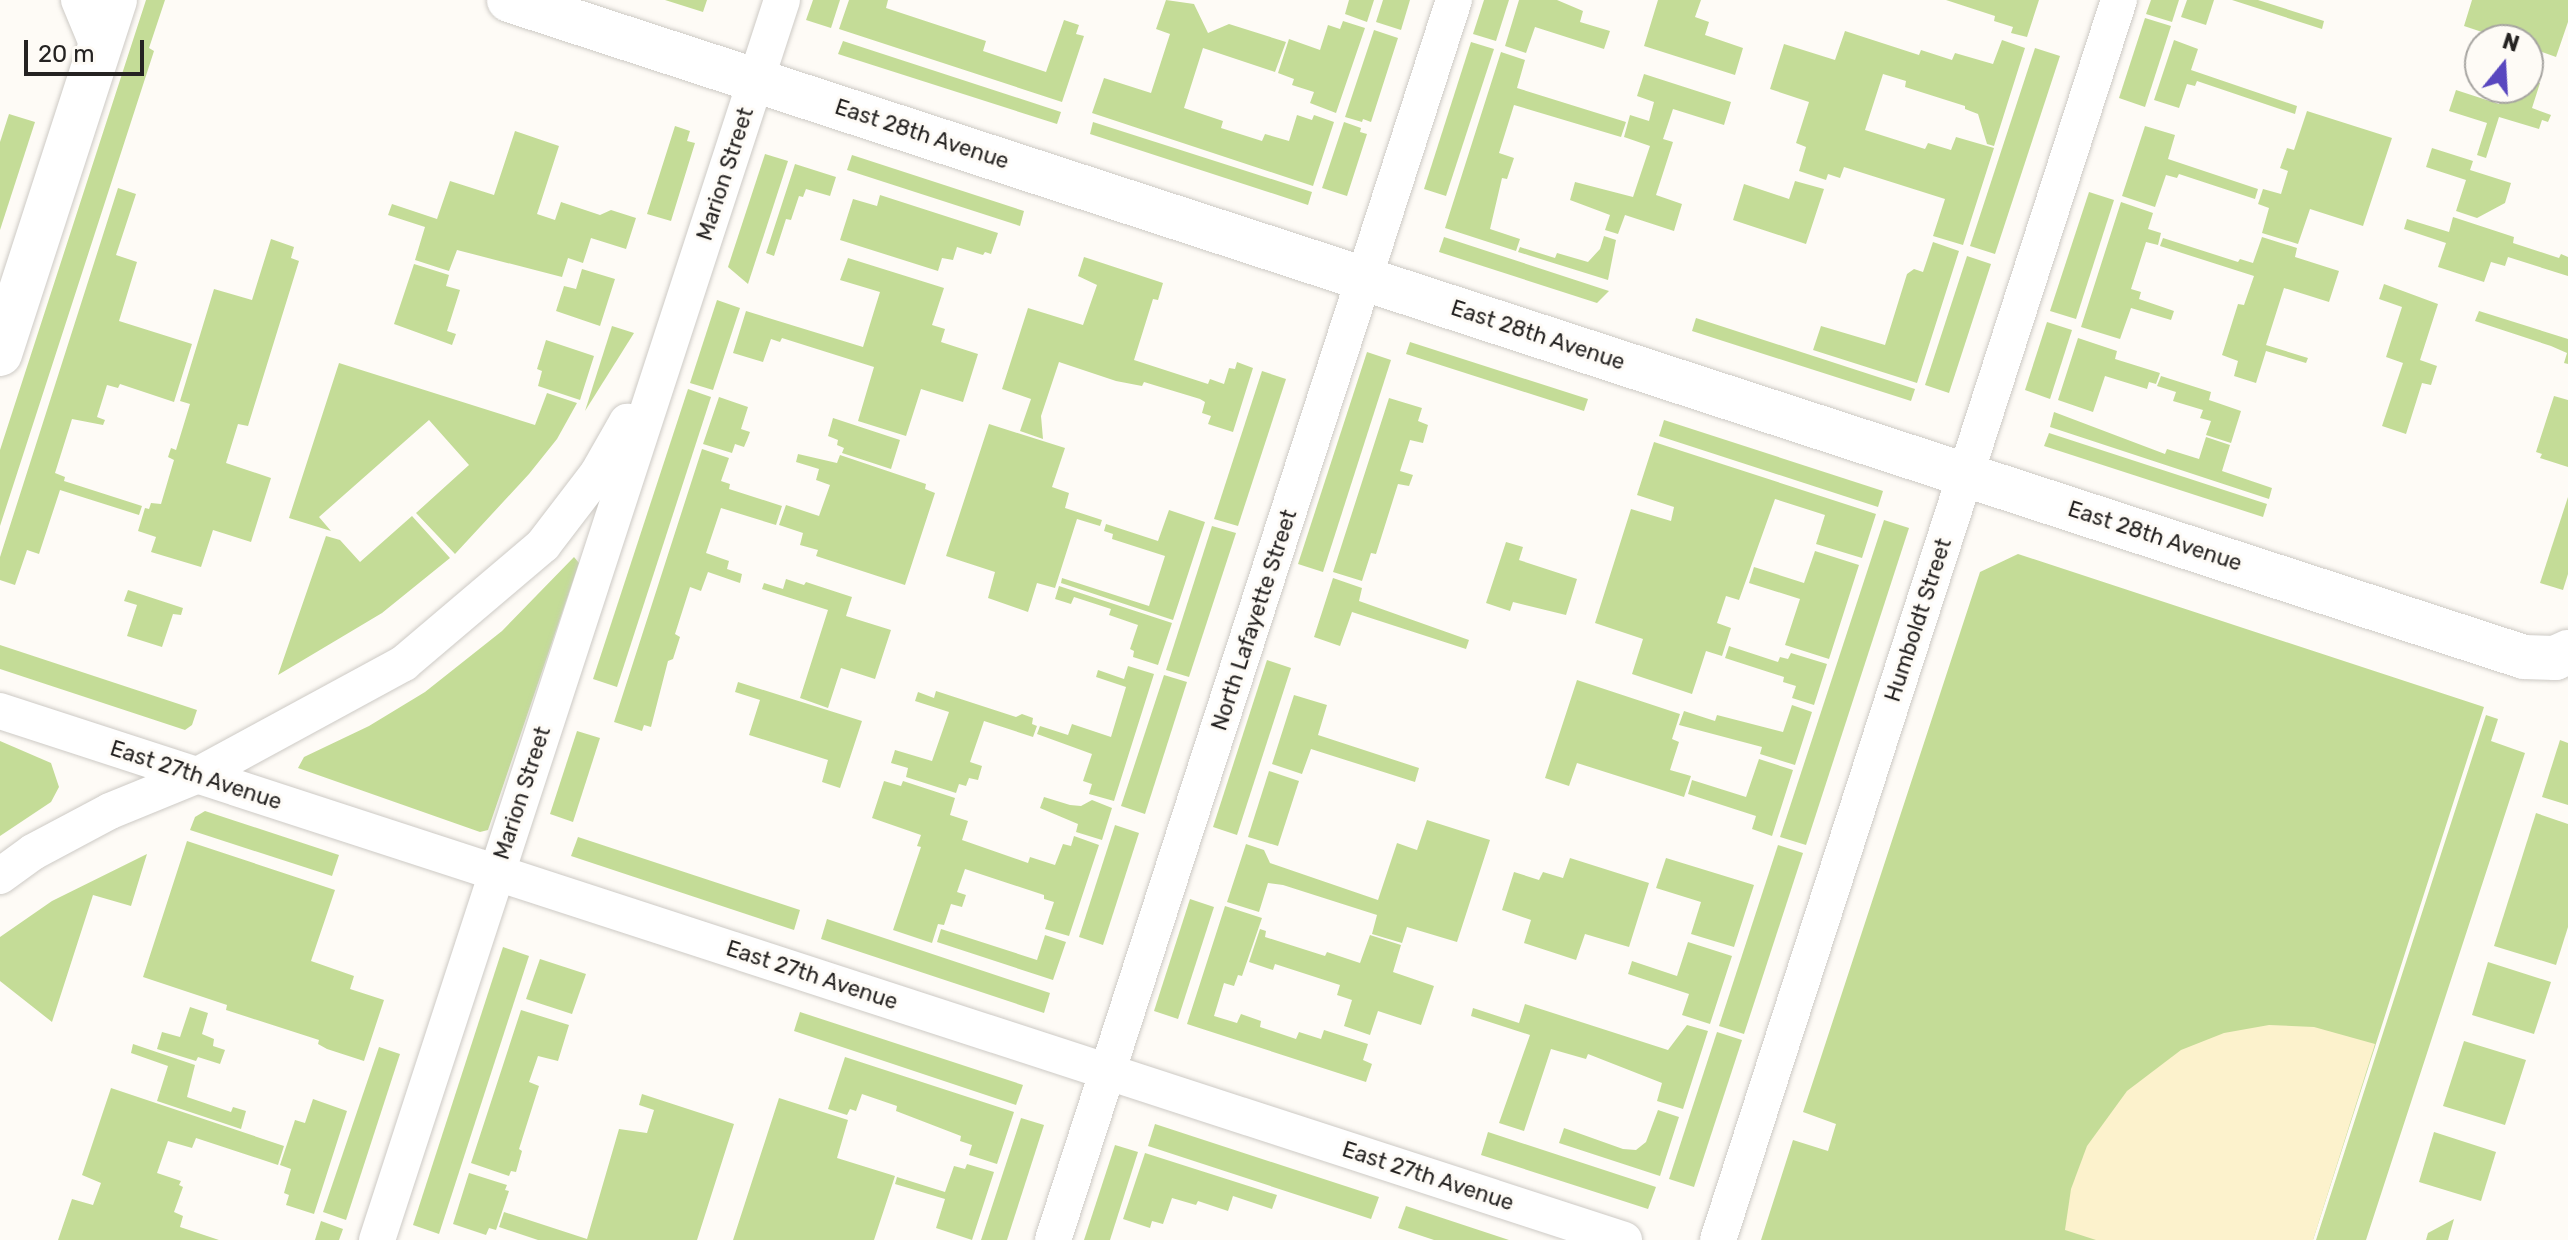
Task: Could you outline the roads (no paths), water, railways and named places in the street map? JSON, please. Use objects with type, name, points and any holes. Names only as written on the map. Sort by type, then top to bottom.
[{"type":"street","points":[[79,0],[99,48]]},
{"type":"street","points":[[0,354],[115,0]]},
{"type":"street","name":"East 28th Avenue","points":[[509,0],[2524,657],[2555,658],[2568,652]]},
{"type":"street","name":"Marion Street","points":[[377,1240],[782,0]]},
{"type":"street","name":"North Lafayette Street","points":[[1053,1240],[1454,0]]},
{"type":"street","name":"Humboldt Street","points":[[1718,1240],[2119,0]]},
{"type":"street","name":"Marion Street","points":[[0,876],[33,852],[110,811],[198,775],[316,714],[404,663],[543,545],[598,473],[669,347]]},
{"type":"street","name":"East 27th Avenue","points":[[0,711],[1624,1240]]}]
